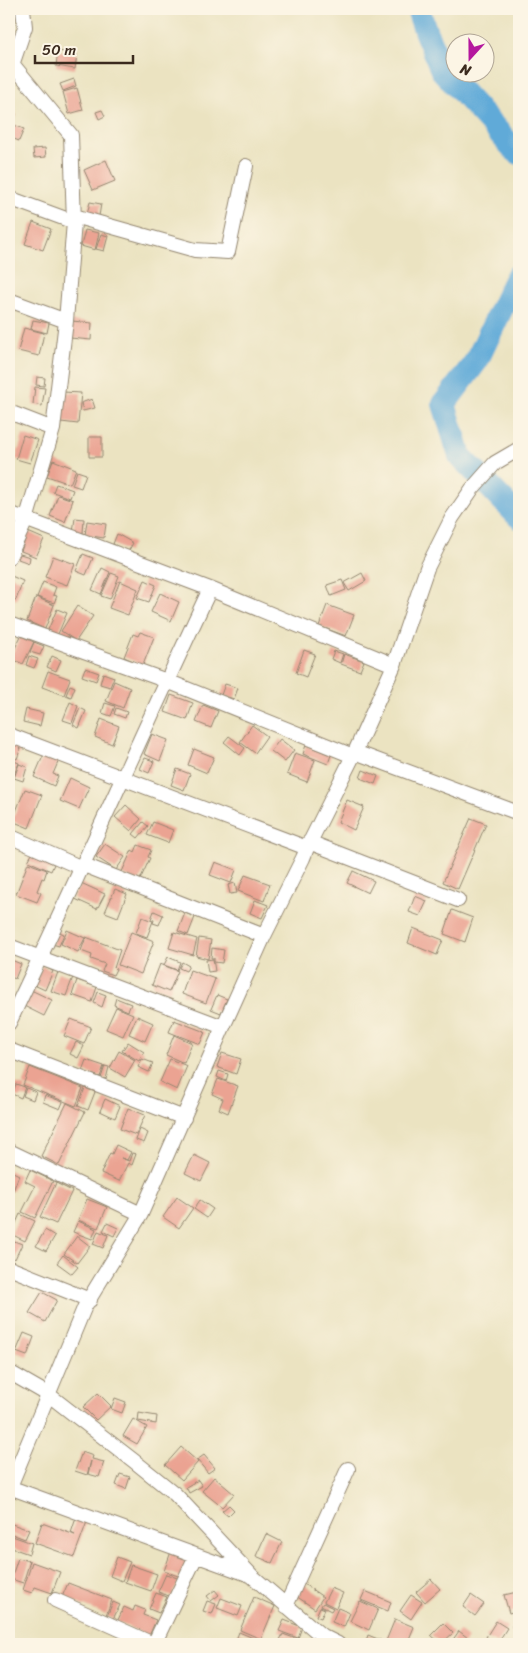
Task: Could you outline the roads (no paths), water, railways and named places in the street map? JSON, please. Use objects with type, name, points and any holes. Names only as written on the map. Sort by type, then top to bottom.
[{"type":"street","points":[[9,557],[26,520],[53,429],[66,321],[74,219],[71,134],[10,67],[25,27],[23,9]]},
{"type":"street","points":[[9,198],[74,219],[195,250],[228,252],[246,166]]},
{"type":"street","points":[[9,300],[66,321]]},
{"type":"street","points":[[9,412],[53,429]]},
{"type":"street","points":[[252,1576],[9,1488],[85,1306],[141,1214],[264,936],[354,754],[394,666],[427,568],[452,518],[472,489],[495,463],[519,449]]},
{"type":"street","points":[[9,513],[210,589],[394,666]]},
{"type":"street","points":[[9,1023],[83,867],[122,778],[210,589]]},
{"type":"street","points":[[9,624],[167,681],[354,754],[513,811]]},
{"type":"street","points":[[9,735],[458,900]]},
{"type":"street","points":[[9,836],[83,867],[264,936]]},
{"type":"street","points":[[9,946],[223,1027]]},
{"type":"street","points":[[9,1050],[184,1118]]},
{"type":"street","points":[[9,1151],[141,1214]]},
{"type":"street","points":[[9,1268],[90,1300]]},
{"type":"street","points":[[9,1372],[49,1395],[134,1460],[175,1494],[252,1576],[321,1640],[338,1644]]},
{"type":"street","points":[[286,1606],[348,1469]]},
{"type":"street","points":[[55,1600],[153,1644],[196,1556]]},
{"type":"waterway","points":[[418,9],[442,70],[519,153]]},
{"type":"waterway","points":[[519,275],[477,360],[444,404],[460,456],[519,517]]}]
